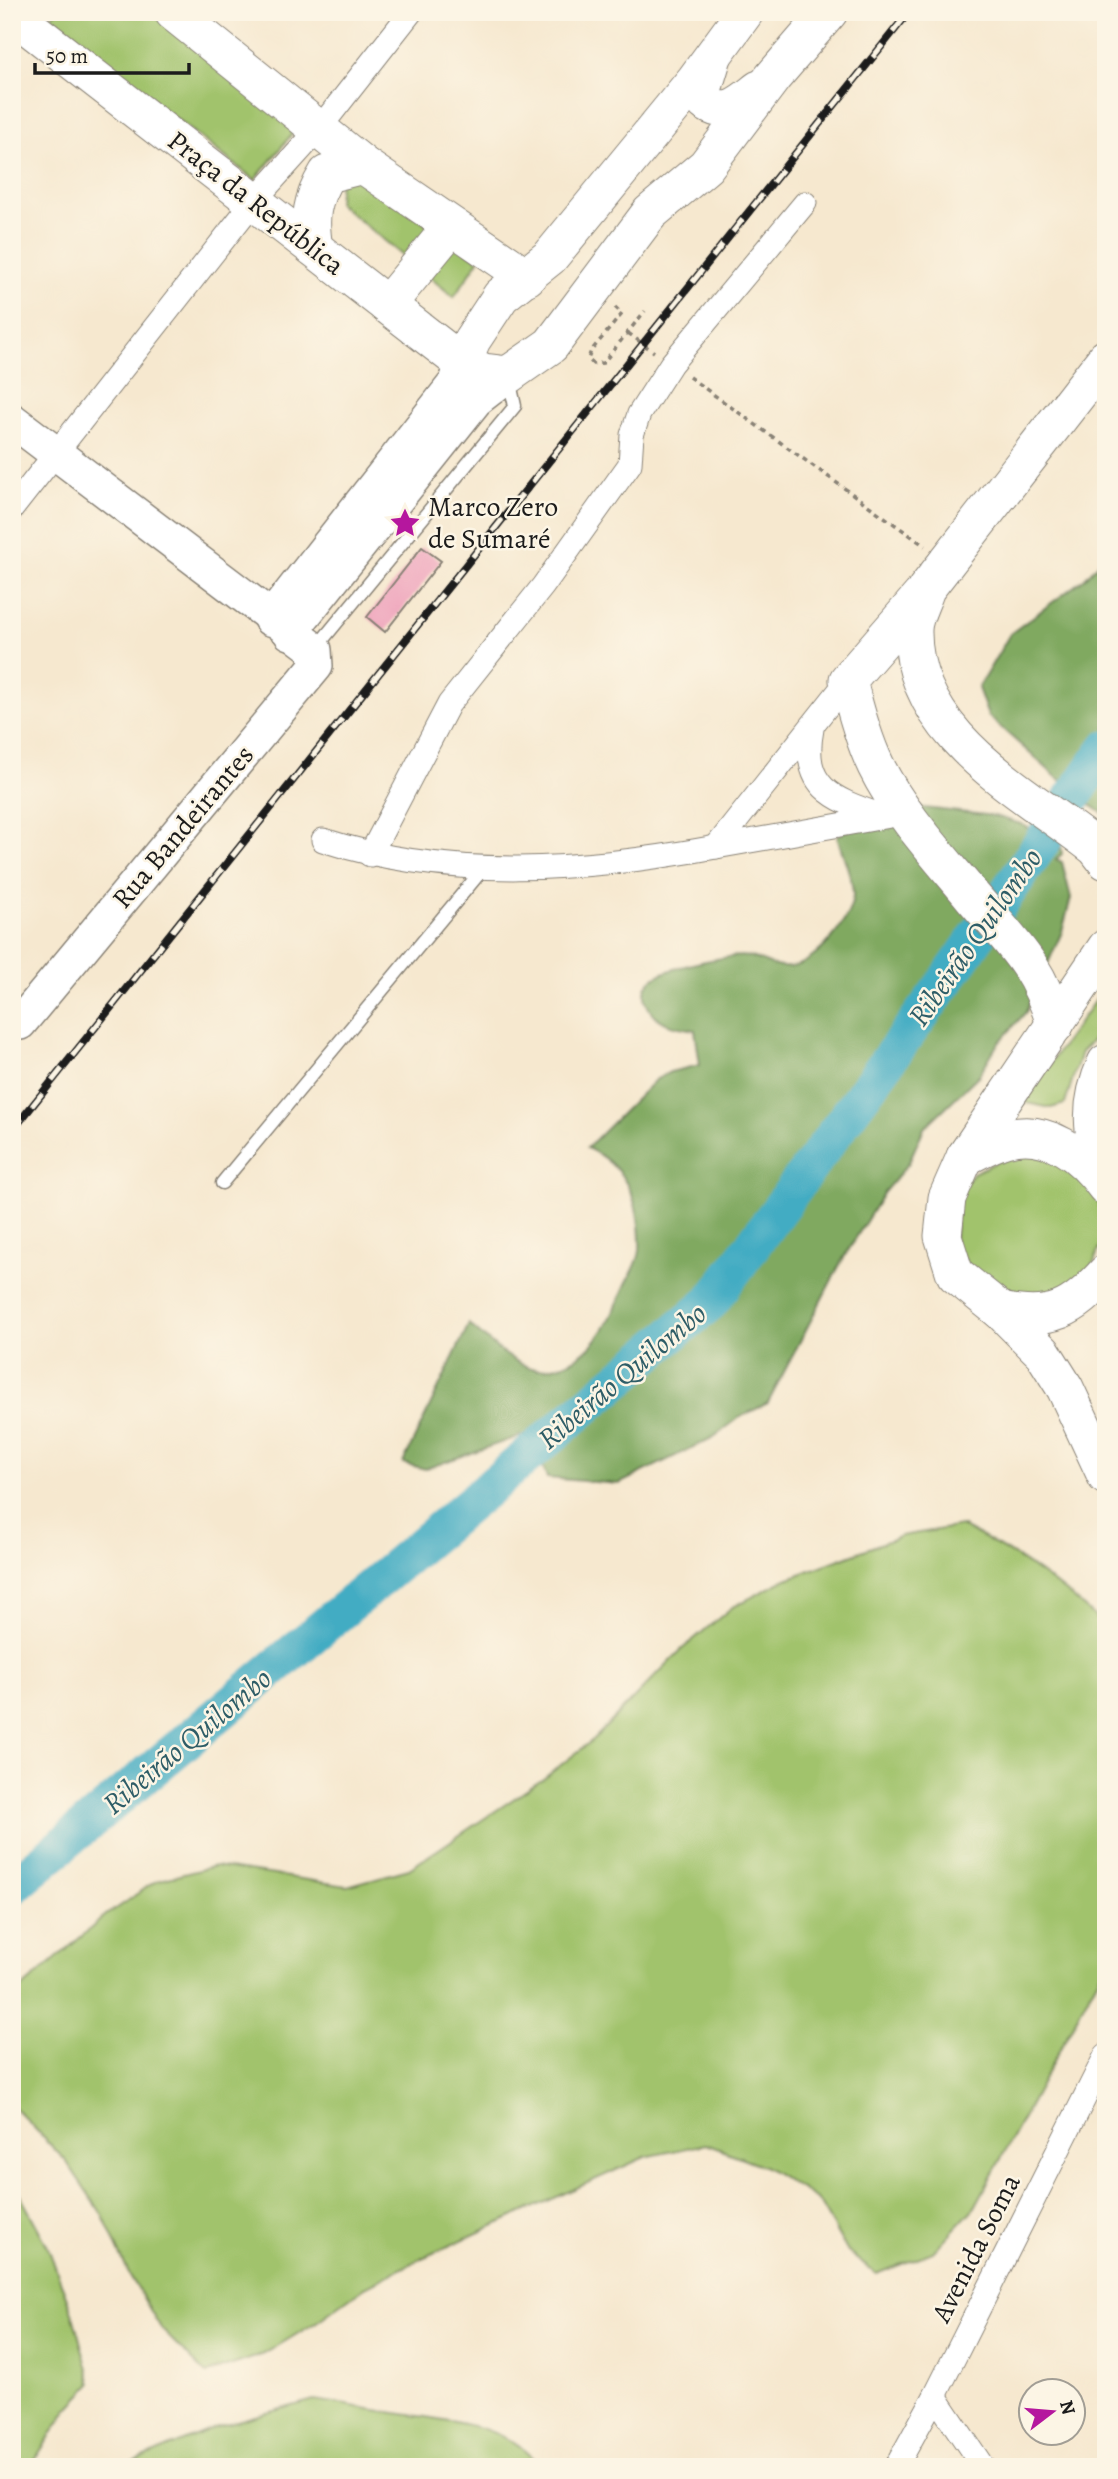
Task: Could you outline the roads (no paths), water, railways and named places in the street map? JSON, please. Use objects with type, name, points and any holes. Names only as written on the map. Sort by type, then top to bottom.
[{"type":"main road","points":[[173,12],[363,165],[451,228],[527,277]]},
{"type":"main road","points":[[462,363],[472,340],[501,296],[550,257],[745,12]]},
{"type":"main road","points":[[508,375],[551,345],[650,213],[706,166],[773,77],[829,12]]},
{"type":"main road","name":"Praça da República","points":[[21,23],[462,363],[484,372],[508,375]]},
{"type":"main road","points":[[715,53],[703,90],[706,103],[717,110],[730,110],[773,77]]},
{"type":"main road","points":[[314,248],[310,221],[317,190],[327,174],[363,165]]},
{"type":"main road","points":[[387,305],[451,228]]},
{"type":"main road","points":[[1055,1025],[1046,991],[1021,951],[895,814],[860,727],[848,680],[937,576],[1106,358]]},
{"type":"main road","points":[[937,576],[913,628],[915,651],[924,684],[940,714],[964,747],[1096,849]]},
{"type":"main road","points":[[1106,948],[965,1157],[947,1198],[943,1236],[955,1274],[1001,1311],[1043,1353],[1065,1388],[1106,1476]]},
{"type":"main road","points":[[1106,1063],[1092,1104],[1092,1130],[1106,1186]]},
{"type":"main road","points":[[965,1157],[1006,1138],[1036,1137],[1065,1146],[1089,1163],[1106,1186]]},
{"type":"main road","points":[[1001,1311],[1026,1316],[1051,1314],[1079,1300],[1106,1273]]},
{"type":"street","points":[[12,509],[254,201],[319,129],[411,12]]},
{"type":"street","points":[[370,855],[449,705],[543,586],[630,464],[632,435],[639,414],[671,364],[805,203]]},
{"type":"street","points":[[292,634],[456,382],[462,363]]},
{"type":"street","points":[[292,634],[476,400],[508,375]]},
{"type":"street","points":[[12,420],[292,634]]},
{"type":"street","name":"Rua Bandeirantes","points":[[15,1024],[316,666],[292,634]]},
{"type":"street","points":[[716,847],[812,729],[848,680]]},
{"type":"street","points":[[812,729],[807,754],[813,774],[825,790],[849,805],[895,814]]},
{"type":"street","points":[[323,840],[370,855],[483,869],[651,859],[895,814]]},
{"type":"street","name":"Avenida Soma","points":[[896,2467],[935,2396],[1106,2055]]},
{"type":"street","points":[[935,2396],[983,2467]]},
{"type":"lane","points":[[222,1183],[483,869]]},
{"type":"waterway","name":"Ribeirão Quilombo","points":[[12,1887],[711,1302],[949,977],[1106,749]]},
{"type":"railway","points":[[12,1131],[909,12]]},
{"type":"place","name":"Marco Zero de Sumaré","points":[[405,523]]}]
